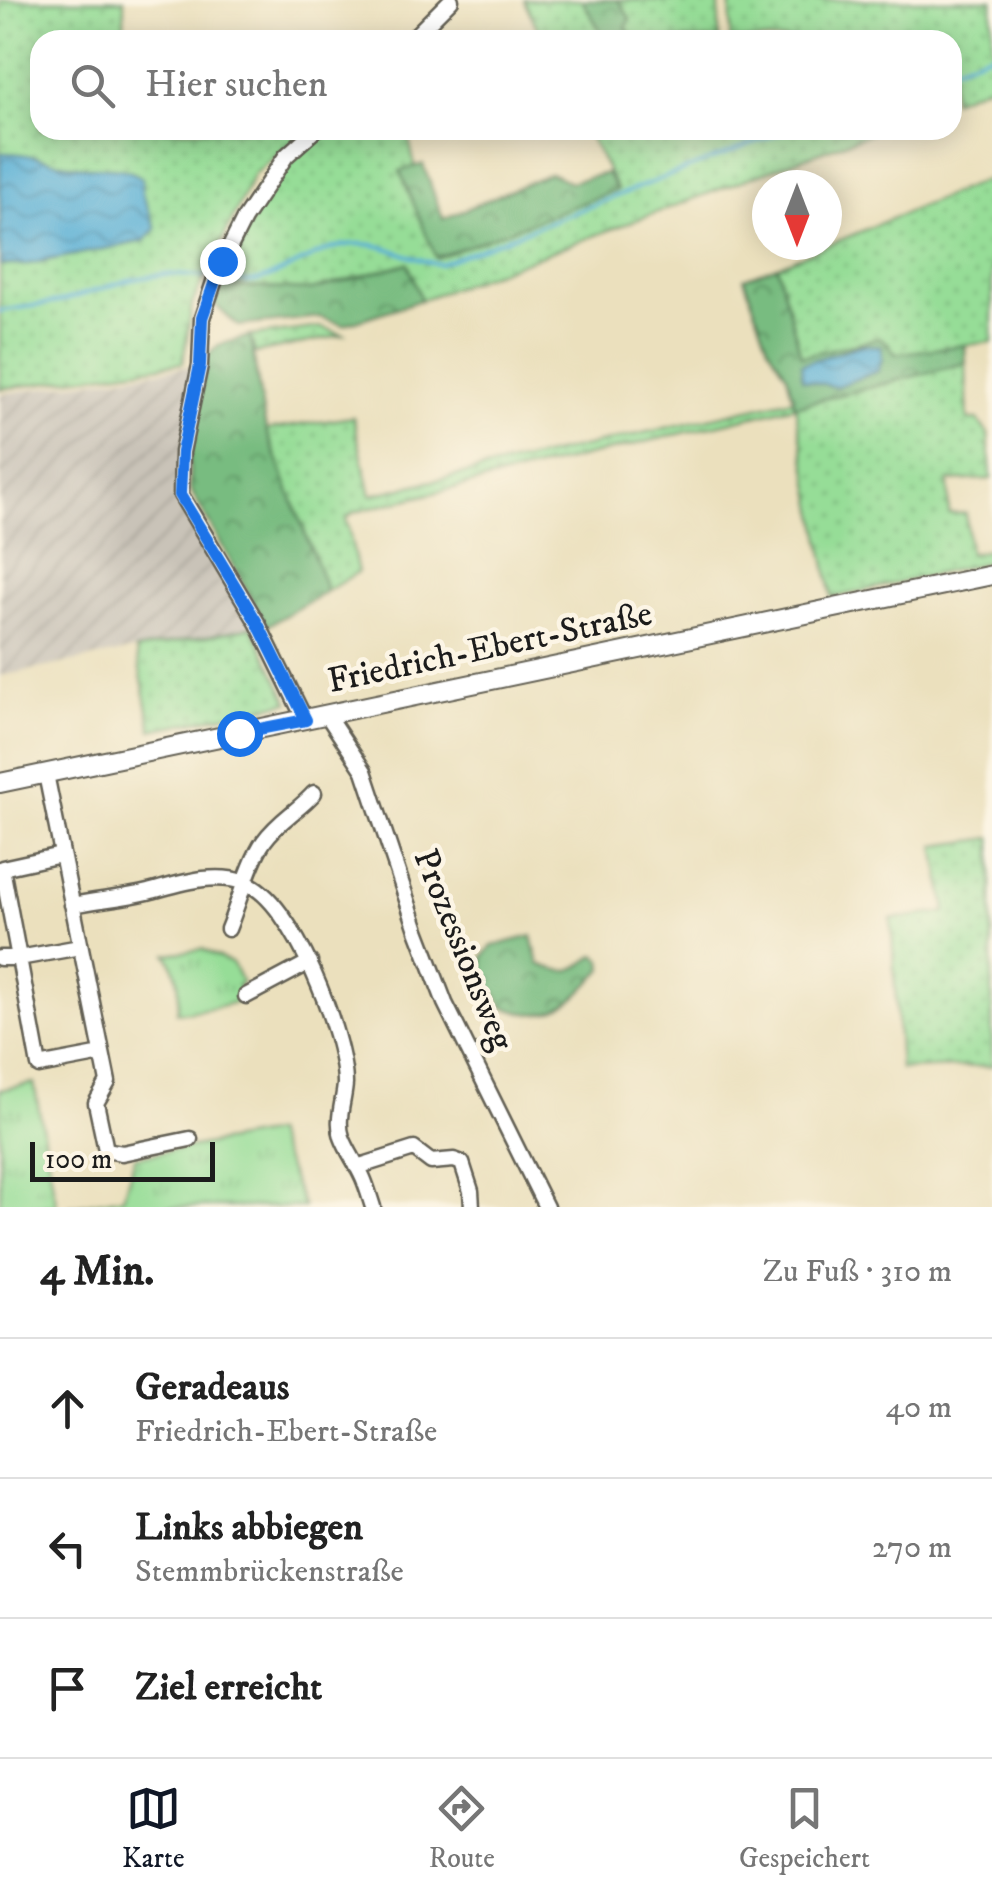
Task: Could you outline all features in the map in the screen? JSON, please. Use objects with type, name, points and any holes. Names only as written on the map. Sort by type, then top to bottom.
[{"type":"main road","name":"Friedrich-Ebert-Straße","points":[[0,783],[302,711],[327,715],[992,576]]},
{"type":"street","points":[[421,30],[451,0]]},
{"type":"street","points":[[302,711],[258,624],[180,495],[182,452],[200,365],[202,318],[217,273],[244,219],[286,156],[304,140]]},
{"type":"street","name":"Prozessionsweg","points":[[327,715],[364,771],[445,1003],[546,1207]]},
{"type":"street","points":[[46,774],[108,1082],[96,1103],[106,1150],[122,1153],[190,1140]]},
{"type":"street","points":[[228,928],[262,843],[292,809],[303,806],[314,792]]},
{"type":"street","points":[[60,855],[1,866],[38,1066],[102,1054]]},
{"type":"street","points":[[72,905],[148,892],[174,882],[211,878],[247,883],[270,900],[296,934],[310,962],[338,1046],[345,1082],[341,1135],[357,1167],[368,1206]]},
{"type":"street","points":[[0,958],[80,947]]},
{"type":"street","points":[[246,996],[310,962]]},
{"type":"street","points":[[357,1167],[414,1149],[431,1162],[454,1160],[462,1163],[472,1207]]},
{"type":"shaded area","points":[[200,365],[173,496],[252,627],[0,676],[0,394]]},
{"type":"green space","points":[[0,0],[124,0],[124,30],[30,30],[30,140],[295,140],[254,174],[192,304],[183,363],[0,389]]},
{"type":"green space","points":[[524,0],[582,0],[600,30],[538,30]]},
{"type":"green space","points":[[582,0],[618,0],[630,19],[628,30],[600,30]]},
{"type":"green space","points":[[618,0],[715,0],[719,5],[719,30],[628,30],[625,27],[630,18]]},
{"type":"green space","points":[[731,0],[992,0],[992,84],[962,96],[962,30],[730,30]]},
{"type":"green space","points":[[312,140],[409,140],[415,167],[400,171],[437,258],[617,189],[591,140],[852,140],[771,170],[752,170],[752,177],[421,300],[407,263],[312,290],[223,286],[241,242],[290,164]]},
{"type":"green space","points":[[423,164],[443,219],[550,173],[570,182],[607,173],[617,190],[436,258],[400,171]]},
{"type":"green space","points":[[992,177],[992,342],[895,354],[880,338],[801,356],[777,266],[791,260],[842,260],[842,239]]},
{"type":"green space","points":[[408,263],[421,300],[344,325],[320,317],[238,326],[214,304],[223,286],[312,290]]},
{"type":"green space","points":[[777,266],[801,356],[880,338],[895,354],[965,345],[966,363],[795,406],[787,375],[768,346],[744,278]]},
{"type":"green space","points":[[321,327],[344,335],[255,353],[250,336]]},
{"type":"green space","points":[[250,336],[266,430],[327,591],[267,626],[190,489],[189,460],[206,356],[219,345]]},
{"type":"green space","points":[[966,363],[968,420],[978,420],[988,434],[991,479],[948,481],[949,514],[966,513],[969,554],[992,549],[992,561],[832,598],[795,406],[355,512],[346,518],[358,572],[327,591],[266,430],[353,417],[371,495],[792,399],[796,406]]},
{"type":"green space","points":[[252,627],[289,702],[152,730],[136,650]]},
{"type":"green space","points":[[992,838],[992,1066],[900,1069],[891,919],[946,912],[935,846]]},
{"type":"green space","points":[[532,936],[539,964],[569,970],[595,955],[602,960],[603,969],[560,1008],[536,1014],[503,1007],[484,973],[483,957],[492,946]]},
{"type":"green space","points":[[202,949],[233,964],[242,982],[237,985],[244,999],[177,1012],[178,982],[167,954]]},
{"type":"green space","points":[[34,1083],[57,1207],[0,1207],[0,1090]]},
{"type":"green space","points":[[273,1133],[304,1207],[69,1207],[123,1197],[135,1157]]},
{"type":"water","points":[[0,153],[133,173],[142,178],[142,193],[156,229],[144,241],[24,265],[0,265]]},
{"type":"water","points":[[862,345],[881,346],[878,371],[835,387],[802,379],[801,364]]},
{"type":"waterway","points":[[962,64],[992,53]]},
{"type":"waterway","points":[[225,280],[256,281],[344,245],[380,246],[440,264],[762,140]]},
{"type":"waterway","points":[[0,311],[59,302],[129,280],[165,274],[205,277]]},
{"type":"route","points":[[222,261],[202,318],[200,365],[182,452],[180,495],[258,624],[306,720],[239,733]]}]
